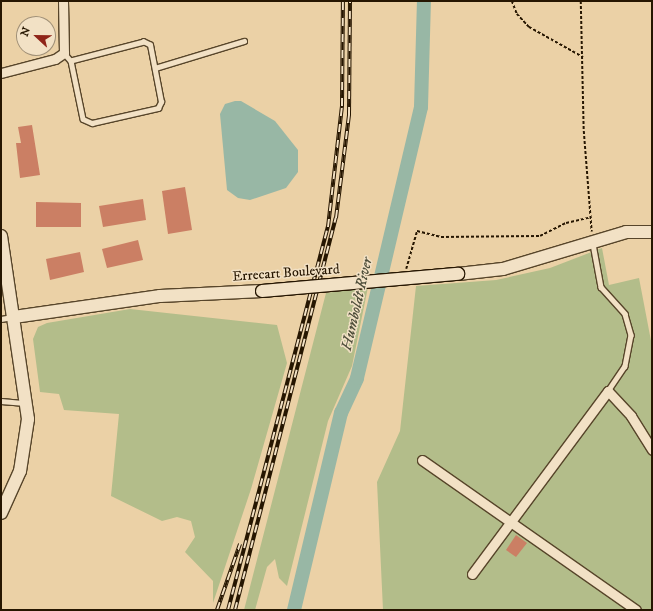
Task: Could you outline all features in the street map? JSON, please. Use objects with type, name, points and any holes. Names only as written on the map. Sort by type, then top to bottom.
[{"type":"street","points":[[1,73],[55,59],[64,53],[63,1]]},
{"type":"street","name":"Errecart Boulevard","points":[[14,317],[160,296],[262,291],[503,269],[626,232],[652,232]]},
{"type":"street","points":[[1,236],[27,403],[25,447],[7,490],[1,513]]},
{"type":"street","points":[[472,574],[608,391],[631,416],[652,450]]},
{"type":"street","points":[[422,460],[636,610]]},
{"type":"lane","points":[[155,68],[244,41]]},
{"type":"lane","points":[[64,53],[71,61],[83,119],[92,124],[158,108],[161,102],[150,45],[144,42],[71,61]]},
{"type":"lane","points":[[593,242],[601,287],[625,314],[630,335],[627,361],[608,391]]},
{"type":"lane","points":[[1,319],[14,317]]},
{"type":"lane","points":[[1,401],[27,403]]},
{"type":"path","points":[[512,1],[517,14],[530,27],[584,57]]},
{"type":"path","points":[[581,1],[584,57],[584,131],[593,242]]},
{"type":"path","points":[[403,279],[417,231],[441,237],[540,236],[566,223],[591,217]]},
{"type":"green space","points":[[602,248],[609,285],[639,278],[652,346],[652,610],[383,610],[377,482],[400,431],[416,286],[496,280],[550,268]]},
{"type":"green space","points":[[368,287],[352,366],[328,421],[287,586],[279,578],[275,559],[267,567],[255,610],[244,610],[326,293]]},
{"type":"green space","points":[[130,309],[277,325],[287,363],[251,489],[213,603],[213,581],[185,552],[195,537],[191,521],[177,517],[162,521],[111,496],[119,414],[64,410],[59,394],[40,392],[33,339],[38,327],[47,323]]},
{"type":"shaded area","points":[[241,101],[275,121],[298,150],[298,172],[286,188],[250,200],[238,198],[227,190],[220,114],[225,104]]},
{"type":"building","points":[[32,125],[40,175],[20,178],[16,143],[21,143],[18,127]]},
{"type":"building","points":[[185,187],[192,230],[168,234],[162,191]]},
{"type":"building","points":[[143,199],[146,220],[103,227],[99,206]]},
{"type":"building","points":[[36,202],[81,203],[81,227],[36,227]]},
{"type":"building","points":[[138,240],[143,260],[107,268],[102,249]]},
{"type":"building","points":[[80,252],[84,272],[50,280],[46,259]]},
{"type":"building","points":[[516,535],[527,543],[516,557],[506,550]]},
{"type":"waterway","name":"Humboldt River","points":[[294,610],[341,413],[357,378],[421,107],[424,1]]},
{"type":"railway","points":[[228,610],[328,227],[342,106],[343,1]]},
{"type":"railway","points":[[235,610],[336,218],[349,115],[350,1]]},
{"type":"railway","points":[[217,610],[240,544]]}]
